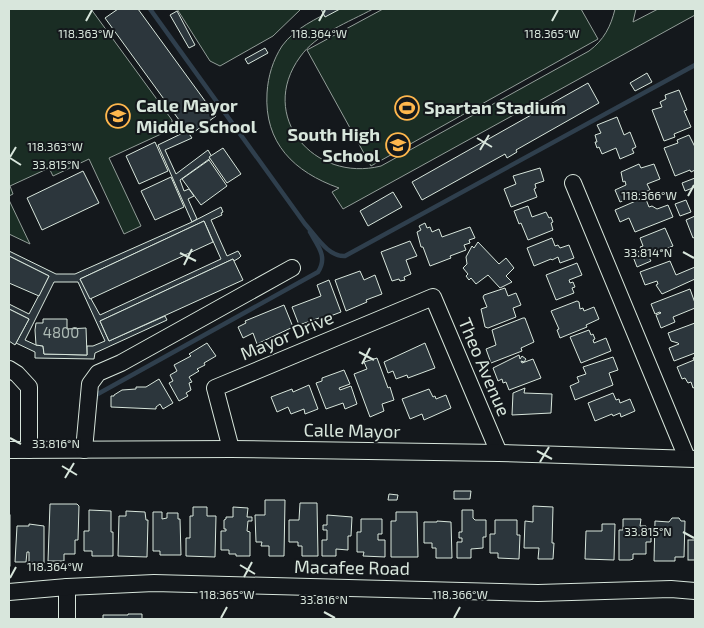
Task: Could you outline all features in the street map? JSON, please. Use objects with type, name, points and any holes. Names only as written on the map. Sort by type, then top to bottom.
[{"type":"street","points":[[573,183],[691,458]]},
{"type":"street","points":[[84,450],[90,384],[98,373],[121,363],[292,268]]},
{"type":"street","name":"Mayor Drive","points":[[231,449],[215,388],[433,297]]},
{"type":"street","name":"Theo Avenue","points":[[433,297],[499,453]]},
{"type":"street","points":[[9,369],[17,374],[29,387],[29,450]]},
{"type":"street","name":"Calle Mayor","points":[[9,450],[231,449],[691,458]]},
{"type":"street","name":"Macafee Road","points":[[9,592],[154,583],[538,593],[695,590]]},
{"type":"street","points":[[67,587],[67,619]]},
{"type":"green space","points":[[9,9],[91,9],[172,120],[172,129],[109,158],[141,226],[124,234],[89,159],[53,176],[49,168],[10,186],[13,194],[9,196]]},
{"type":"green space","points":[[177,9],[301,9],[273,36],[220,66],[210,61]]},
{"type":"green space","points":[[335,9],[373,9],[324,35],[307,49],[300,57],[288,79],[285,101],[289,122],[299,140],[315,155],[334,164],[357,169],[381,166],[589,51],[606,32],[615,9],[636,9],[633,22],[658,9],[695,9],[695,15],[343,209],[332,192],[339,188],[308,173],[285,153],[271,127],[267,111],[268,80],[282,46],[299,29]]},
{"type":"green space","name":"Spartan Stadium","points":[[383,9],[581,9],[598,39],[371,166],[307,50]]},
{"type":"green space","points":[[9,200],[30,244],[9,234]]},
{"type":"building","points":[[118,9],[138,9],[216,116],[190,135],[105,18]]},
{"type":"building","points":[[321,9],[340,9],[325,17]]},
{"type":"building","points":[[177,11],[195,45],[189,48],[170,15]]},
{"type":"building","points":[[265,48],[268,53],[248,64],[245,59]]},
{"type":"building","points":[[647,73],[652,82],[635,91],[630,83]]},
{"type":"building","points":[[588,83],[599,103],[516,150],[517,152],[507,158],[505,154],[422,200],[412,182]]},
{"type":"building","points":[[679,90],[687,110],[684,111],[691,127],[674,134],[675,137],[664,141],[652,110],[662,107],[660,102],[666,99],[665,95]]},
{"type":"building","points":[[617,117],[624,135],[630,132],[636,147],[632,149],[634,153],[620,159],[616,148],[602,154],[595,142],[597,142],[595,135],[601,133],[597,125]]},
{"type":"building","points":[[187,131],[192,138],[165,150],[176,174],[208,150],[212,157],[180,180],[184,191],[189,189],[194,196],[188,199],[197,219],[192,222],[158,145]]},
{"type":"building","points":[[689,135],[695,147],[695,170],[675,176],[664,148],[678,143],[677,140]]},
{"type":"building","points":[[155,142],[168,171],[139,184],[126,156]]},
{"type":"building","points":[[223,148],[241,174],[227,183],[209,157]]},
{"type":"building","points":[[209,160],[227,186],[201,205],[182,179]]},
{"type":"building","points":[[639,164],[641,168],[654,164],[660,179],[647,184],[650,190],[620,202],[615,190],[626,185],[625,181],[623,182],[621,172]]},
{"type":"building","points":[[540,168],[544,181],[535,184],[536,188],[534,189],[537,197],[511,207],[504,189],[516,184],[513,176]]},
{"type":"building","points":[[83,171],[99,203],[42,230],[27,198]]},
{"type":"building","points":[[171,177],[184,207],[155,220],[141,191]]},
{"type":"building","points":[[695,178],[695,187],[685,191],[682,183]]},
{"type":"building","points":[[393,192],[402,207],[368,226],[360,211]]},
{"type":"building","points":[[645,197],[649,207],[652,206],[657,209],[668,205],[673,217],[635,232],[629,218],[620,222],[615,210]]},
{"type":"building","points":[[686,200],[691,212],[680,216],[675,204]]},
{"type":"building","points":[[528,206],[532,217],[546,212],[553,222],[551,223],[553,230],[528,240],[514,211]]},
{"type":"building","points":[[221,207],[222,215],[211,220],[227,256],[238,251],[241,256],[234,261],[233,259],[100,321],[109,341],[165,316],[167,320],[95,353],[94,359],[35,358],[35,352],[16,343],[29,319],[9,309],[9,304],[29,314],[49,276],[9,256],[9,251],[56,274],[75,274],[192,222]],"holes":[[[204,221],[221,259],[100,315],[80,279]],[[54,282],[78,282],[105,341],[93,346],[87,346],[87,355],[44,354],[43,346],[25,340]]]},
{"type":"building","points":[[695,216],[695,237],[693,238],[686,220]]},
{"type":"building","points":[[204,221],[213,242],[90,299],[80,279]]},
{"type":"building","points":[[425,223],[432,232],[439,229],[442,237],[470,227],[475,238],[469,240],[470,243],[464,245],[466,250],[430,266],[423,247],[421,247],[417,232],[421,230],[419,226]]},
{"type":"building","points":[[665,228],[673,246],[648,256],[651,261],[637,267],[632,254],[642,250],[640,247],[643,246],[640,238]]},
{"type":"building","points":[[552,238],[555,246],[558,245],[560,248],[569,245],[574,258],[560,263],[558,257],[534,266],[527,248]]},
{"type":"building","points":[[410,241],[417,256],[406,260],[411,274],[404,277],[405,280],[392,281],[381,252]]},
{"type":"building","points":[[478,242],[499,264],[506,258],[514,268],[506,276],[512,282],[500,288],[488,275],[476,284],[471,278],[469,280],[466,276],[468,274],[463,268],[467,264],[466,257],[472,246],[474,248]]},
{"type":"building","points":[[9,256],[49,276],[39,296],[9,283]]},
{"type":"building","points":[[233,259],[243,280],[109,341],[100,321]]},
{"type":"building","points":[[670,261],[676,275],[695,267],[695,279],[662,294],[656,285],[658,284],[657,281],[645,285],[640,272]]},
{"type":"building","points":[[577,263],[582,275],[569,280],[570,283],[573,282],[575,287],[572,288],[574,293],[556,300],[546,275]]},
{"type":"building","points":[[360,271],[364,280],[375,275],[382,294],[346,311],[335,280]]},
{"type":"building","points":[[329,280],[341,312],[299,325],[292,307],[321,296],[317,285]]},
{"type":"building","points":[[505,288],[508,296],[516,293],[521,305],[513,308],[516,317],[488,328],[485,327],[481,309],[487,307],[484,295]]},
{"type":"building","points":[[690,289],[695,308],[673,317],[675,322],[661,328],[656,315],[661,313],[655,314],[651,304]]},
{"type":"building","points":[[577,301],[579,302],[580,309],[583,308],[584,311],[594,307],[599,319],[586,325],[587,327],[560,338],[557,330],[559,329],[551,311]]},
{"type":"building","points":[[284,305],[293,327],[257,344],[253,333],[243,338],[238,327],[246,323],[245,321]]},
{"type":"building","points":[[9,309],[29,319],[15,345],[9,341]]},
{"type":"building","points":[[525,318],[534,342],[521,348],[522,351],[491,363],[486,349],[496,345],[492,330]]},
{"type":"building","points":[[43,319],[67,319],[67,329],[86,328],[87,355],[44,354],[43,346],[36,345],[35,330],[36,323],[43,323]]},
{"type":"building","points":[[695,323],[695,353],[674,361],[669,348],[679,344],[671,341],[668,333]]},
{"type":"building","points":[[589,330],[595,339],[593,340],[594,343],[606,338],[611,351],[581,363],[570,337]]},
{"type":"building","points":[[207,343],[216,356],[204,363],[205,365],[197,369],[199,371],[189,377],[192,382],[189,383],[191,390],[186,393],[188,396],[179,401],[169,383],[173,381],[170,375],[177,371],[174,365],[191,356],[189,354]]},
{"type":"building","points":[[425,343],[435,368],[408,378],[407,375],[396,379],[393,371],[388,373],[384,362]]},
{"type":"building","points":[[519,355],[520,359],[522,356],[526,359],[524,362],[521,361],[522,363],[533,359],[541,378],[509,390],[506,382],[503,383],[502,379],[498,381],[493,368]]},
{"type":"building","points":[[613,357],[618,370],[609,373],[613,385],[575,400],[570,386],[579,382],[577,377],[586,374],[583,367]]},
{"type":"building","points":[[695,357],[695,387],[693,388],[691,382],[688,383],[685,378],[682,379],[677,367],[694,360],[693,358]]},
{"type":"building","points":[[377,358],[394,400],[382,404],[384,411],[370,417],[354,374],[367,369],[364,362]]},
{"type":"building","points":[[344,370],[350,384],[339,388],[340,390],[351,386],[357,404],[345,409],[343,403],[326,409],[316,383],[322,381],[322,378]]},
{"type":"building","points":[[159,379],[173,403],[163,409],[160,404],[156,409],[111,407],[111,396],[122,390],[146,387]]},
{"type":"building","points":[[309,385],[318,409],[305,414],[304,409],[291,414],[288,407],[277,412],[271,397],[292,389],[293,392]]},
{"type":"building","points":[[525,388],[524,393],[552,394],[551,413],[512,415],[513,393]]},
{"type":"building","points":[[429,389],[436,399],[446,395],[451,408],[424,420],[422,414],[410,419],[402,399]]},
{"type":"building","points":[[613,393],[616,400],[619,399],[620,403],[630,399],[635,411],[621,417],[620,413],[613,416],[612,414],[595,421],[588,403]]},
{"type":"building","points":[[454,491],[471,491],[470,499],[454,499]]},
{"type":"building","points":[[389,494],[398,495],[397,500],[388,500]]},
{"type":"building","points":[[265,500],[285,500],[284,556],[269,556],[269,546],[261,546],[262,542],[256,542],[255,515],[265,515]]},
{"type":"building","points":[[300,503],[317,503],[318,556],[302,556],[302,546],[298,546],[298,542],[289,542],[289,520],[299,520]]},
{"type":"building","points":[[50,504],[77,504],[79,506],[78,540],[75,540],[75,554],[64,554],[64,561],[48,561]]},
{"type":"building","points":[[533,506],[553,507],[553,559],[538,559],[539,548],[524,548],[525,521],[533,522]]},
{"type":"building","points":[[193,507],[207,507],[207,516],[216,516],[215,557],[186,556],[186,538],[190,538],[190,516],[193,516]]},
{"type":"building","points":[[233,507],[248,508],[247,517],[252,517],[252,521],[248,521],[247,531],[250,532],[250,556],[236,556],[236,554],[229,554],[229,550],[221,550],[221,531],[226,531],[224,529],[224,520],[226,517],[233,517]]},
{"type":"building","points":[[89,510],[111,511],[113,556],[92,556],[92,551],[84,551],[84,531],[89,531]]},
{"type":"building","points":[[462,510],[473,510],[473,518],[475,520],[486,520],[486,537],[483,537],[483,548],[471,549],[471,558],[457,558],[457,542],[462,542],[462,538],[459,538],[459,532],[462,532]]},
{"type":"building","points":[[126,511],[145,512],[146,520],[148,520],[147,557],[118,556],[119,516],[126,516]]},
{"type":"building","points":[[153,512],[162,512],[162,519],[167,518],[167,513],[178,513],[178,519],[180,519],[181,555],[160,555],[160,551],[153,551]]},
{"type":"building","points":[[396,512],[417,512],[418,557],[391,557],[391,521],[396,521]]},
{"type":"building","points":[[10,515],[10,566],[9,566]]},
{"type":"building","points":[[327,515],[352,517],[351,536],[348,536],[348,550],[336,549],[336,556],[322,556],[322,540],[327,540],[327,530],[323,530],[323,525],[327,525]]},
{"type":"building","points":[[672,518],[679,518],[681,521],[685,521],[684,557],[675,557],[675,561],[654,561],[655,521],[669,522]]},
{"type":"building","points":[[361,519],[382,519],[382,534],[378,534],[378,540],[385,540],[385,557],[363,556],[364,552],[357,552],[357,532],[361,532]]},
{"type":"building","points":[[623,519],[641,519],[640,526],[646,526],[646,530],[651,530],[651,542],[646,542],[646,554],[633,554],[633,559],[619,560],[619,530],[623,530]]},
{"type":"building","points":[[495,520],[517,520],[517,535],[520,535],[519,559],[498,558],[498,553],[490,553],[490,534],[495,534]]},
{"type":"building","points":[[424,522],[451,522],[452,558],[436,558],[436,548],[432,548],[432,543],[424,543]]},
{"type":"building","points":[[29,524],[44,526],[44,563],[29,562],[29,552],[27,552],[26,562],[15,562],[17,526],[29,526]]},
{"type":"building","points":[[602,524],[615,524],[614,560],[585,559],[586,531],[602,531]]},
{"type":"building","points":[[688,540],[695,540],[695,560],[688,560]]},
{"type":"building","points":[[142,614],[142,619],[103,619],[103,615]]},
{"type":"waterway","points":[[150,9],[305,224],[323,245],[333,253],[345,256],[695,65]]},
{"type":"waterway","points":[[96,398],[96,395],[318,272],[321,267],[322,256],[310,232]]},
{"type":"place","name":"Spartan Stadium","points":[[407,108]]},
{"type":"place","name":"Calle Mayor Middle School","points":[[118,116]]},
{"type":"place","name":"South High School","points":[[398,145]]}]
